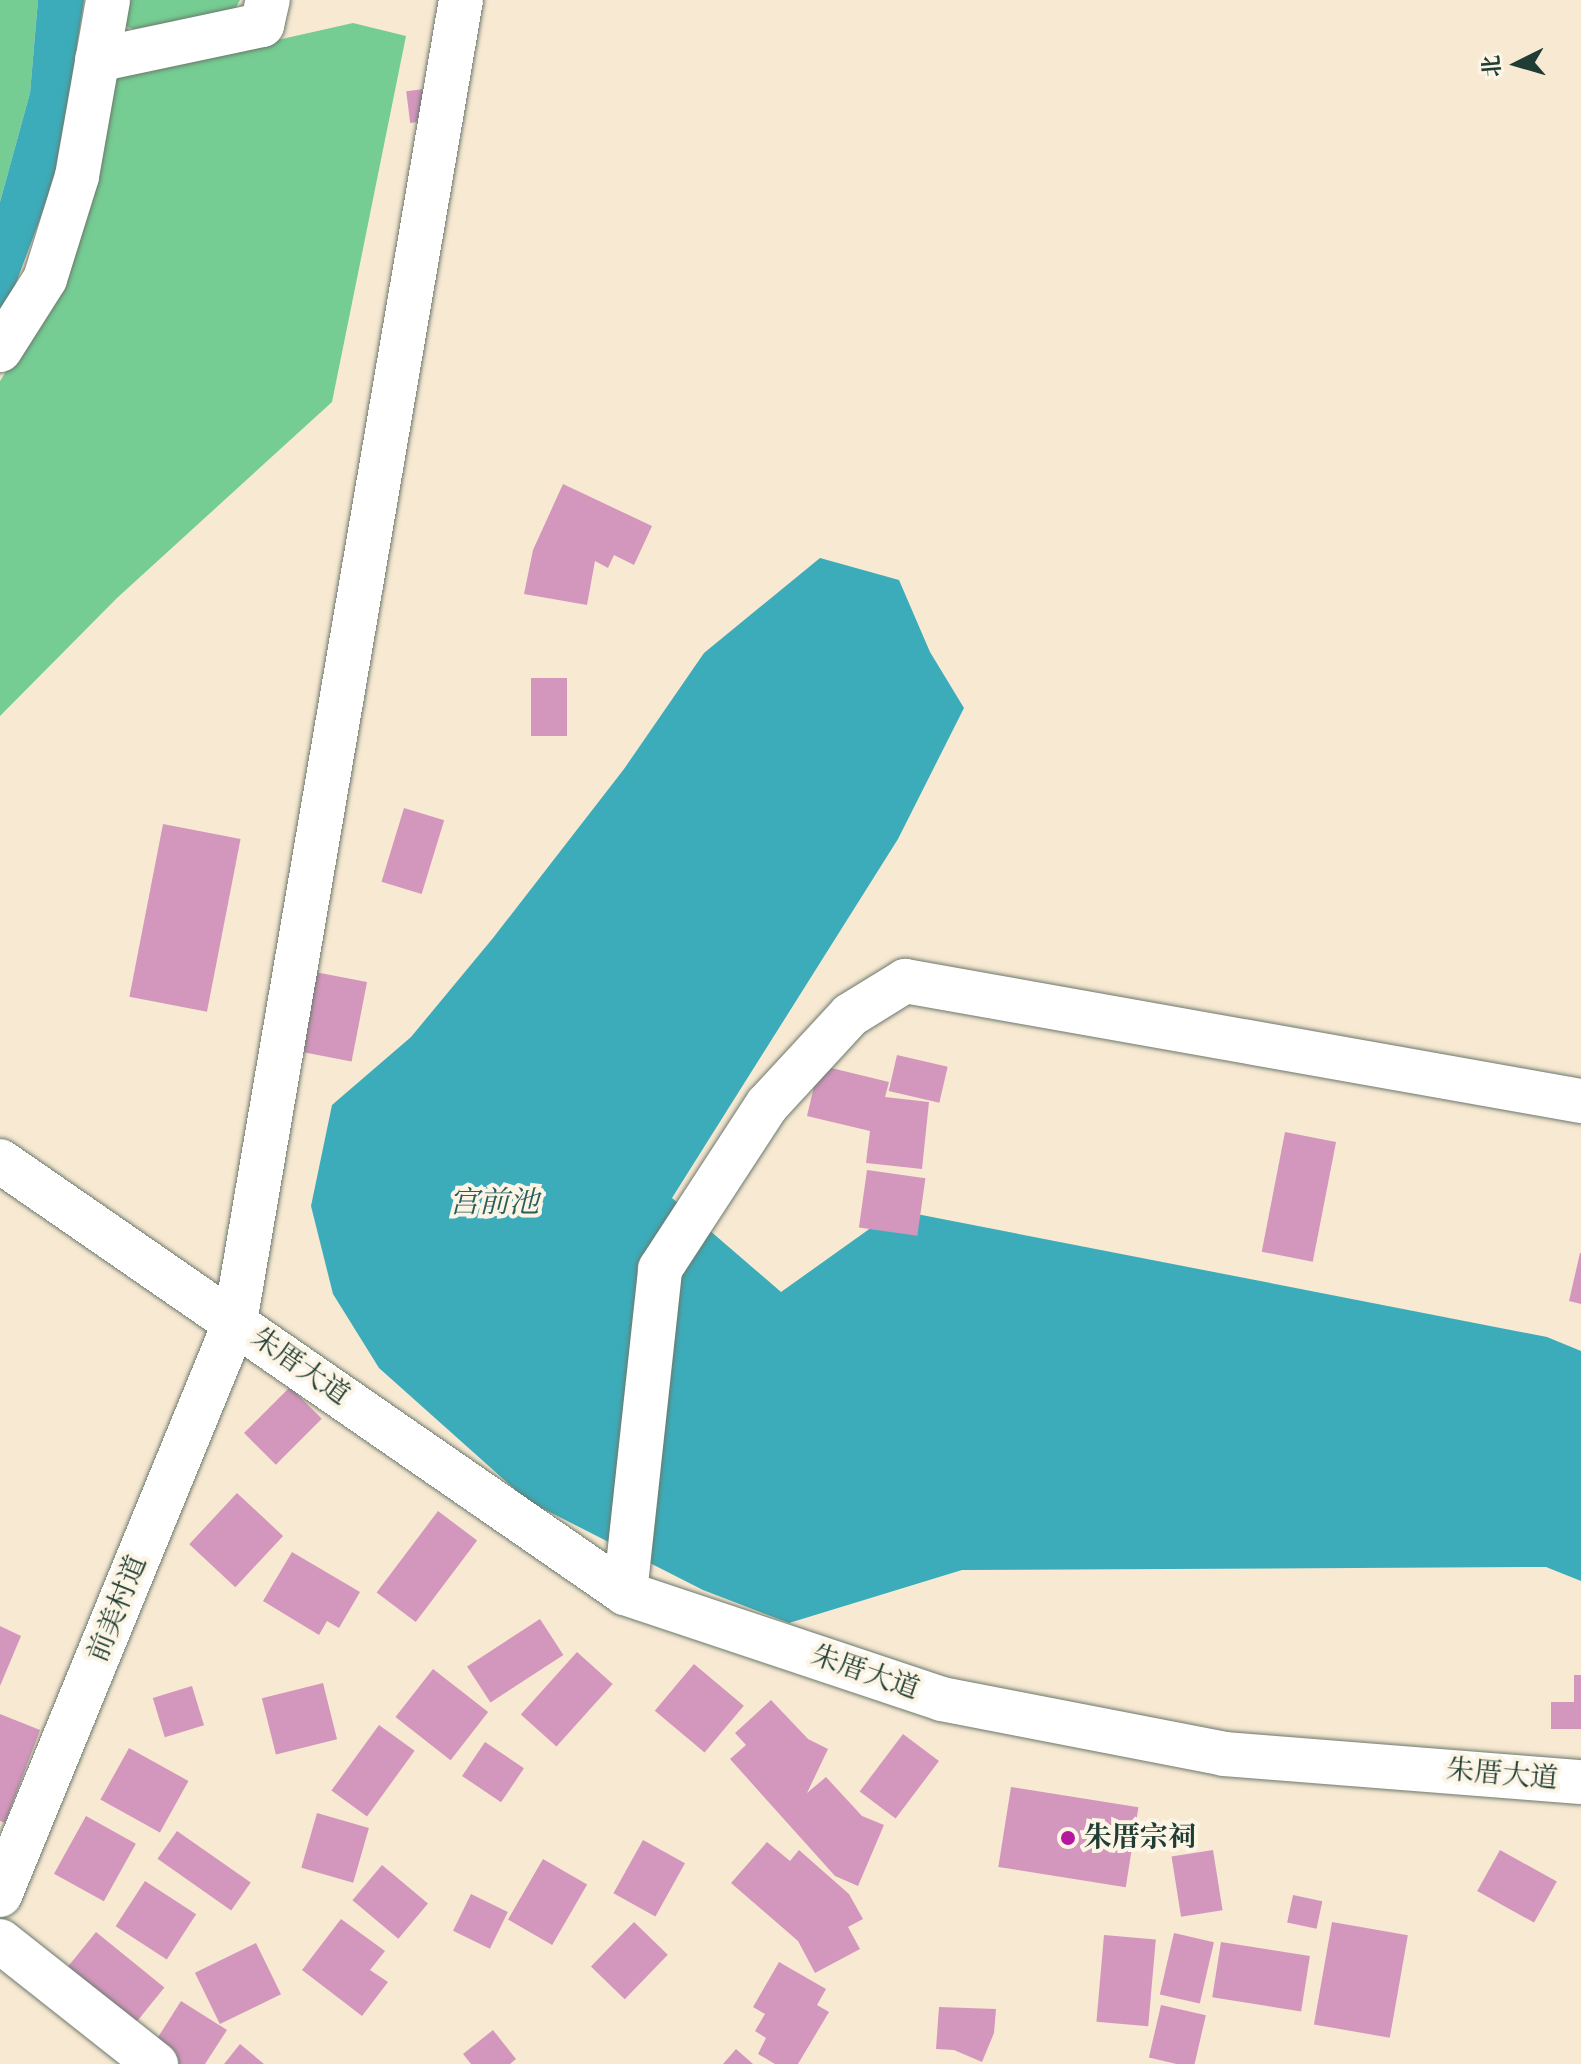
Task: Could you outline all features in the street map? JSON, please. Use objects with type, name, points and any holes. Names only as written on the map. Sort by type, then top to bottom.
[{"type":"street","points":[[6,326],[45,279],[77,176],[108,0]]},
{"type":"street","points":[[97,60],[262,25],[268,0]]},
{"type":"street","name":"前美村道","points":[[0,1895],[235,1322],[461,0]]},
{"type":"street","points":[[625,1593],[660,1269],[767,1105],[850,1015],[905,981],[1581,1101]]},
{"type":"street","name":"朱厝大道","points":[[0,1161],[625,1593],[942,1699],[1224,1754],[1581,1782]]},
{"type":"street","points":[[0,1941],[156,2064]]},
{"type":"green space","points":[[0,0],[38,0],[30,93],[0,202]]},
{"type":"green space","points":[[115,0],[240,0],[234,11],[133,29],[112,21]]},
{"type":"green space","points":[[353,23],[406,36],[332,402],[117,598],[0,716],[0,381],[71,269],[112,77]]},
{"type":"water","points":[[38,0],[84,0],[57,173],[0,326],[0,202],[30,93]]},
{"type":"water","name":"宫前池","points":[[820,558],[899,580],[930,652],[964,708],[898,839],[672,1198],[781,1292],[896,1210],[1547,1337],[1581,1351],[1581,1581],[1546,1567],[962,1570],[789,1623],[703,1590],[528,1501],[379,1368],[333,1294],[311,1206],[332,1105],[411,1037],[493,938],[624,769],[704,653]]},
{"type":"building","points":[[440,87],[444,119],[410,123],[406,91]]},
{"type":"building","points":[[563,484],[652,526],[634,565],[614,555],[608,568],[595,561],[587,605],[524,594],[533,550]]},
{"type":"building","points":[[531,678],[567,678],[567,736],[531,736]]},
{"type":"building","points":[[404,808],[444,820],[422,894],[381,882]]},
{"type":"building","points":[[163,824],[241,839],[207,1012],[129,997]]},
{"type":"building","points":[[315,972],[367,982],[352,1062],[300,1052]]},
{"type":"building","points":[[897,1055],[948,1067],[939,1103],[889,1091]]},
{"type":"building","points":[[819,1065],[889,1082],[885,1097],[929,1102],[922,1169],[866,1163],[870,1131],[807,1116]]},
{"type":"building","points":[[1285,1132],[1336,1142],[1313,1262],[1262,1252]]},
{"type":"building","points":[[867,1170],[925,1178],[917,1236],[859,1227]]},
{"type":"building","points":[[1581,1253],[1581,1304],[1569,1301]]},
{"type":"building","points":[[290,1387],[322,1419],[276,1465],[244,1433]]},
{"type":"building","points":[[237,1493],[283,1536],[235,1587],[189,1544]]},
{"type":"building","points":[[438,1511],[477,1540],[416,1622],[377,1592]]},
{"type":"building","points":[[292,1552],[360,1592],[339,1628],[327,1621],[319,1635],[263,1601]]},
{"type":"building","points":[[540,1619],[563,1655],[490,1702],[467,1666]]},
{"type":"building","points":[[0,1626],[21,1636],[0,1686]]},
{"type":"building","points":[[577,1652],[613,1684],[556,1747],[521,1714]]},
{"type":"building","points":[[694,1664],[744,1706],[705,1753],[655,1711]]},
{"type":"building","points":[[433,1669],[488,1712],[451,1760],[395,1717]]},
{"type":"building","points":[[1574,1675],[1581,1675],[1581,1729],[1551,1729],[1551,1702],[1574,1702]]},
{"type":"building","points":[[323,1683],[337,1739],[276,1755],[262,1698]]},
{"type":"building","points":[[192,1686],[204,1725],[165,1737],[153,1698]]},
{"type":"building","points":[[771,1700],[808,1739],[828,1749],[807,1793],[826,1777],[862,1816],[884,1825],[858,1886],[835,1876],[730,1759],[746,1745],[735,1733]]},
{"type":"building","points":[[0,1714],[40,1730],[5,1823],[0,1821]]},
{"type":"building","points":[[379,1725],[415,1751],[367,1816],[331,1791]]},
{"type":"building","points":[[903,1734],[939,1761],[896,1819],[860,1792]]},
{"type":"building","points":[[485,1742],[524,1768],[501,1802],[462,1776]]},
{"type":"building","points":[[129,1748],[188,1781],[160,1833],[100,1800]]},
{"type":"building","name":"朱厝宗祠","points":[[1011,1787],[1138,1807],[1126,1887],[998,1867]]},
{"type":"building","points":[[317,1813],[369,1828],[353,1883],[301,1868]]},
{"type":"building","points":[[86,1816],[136,1844],[104,1901],[54,1874]]},
{"type":"building","points":[[177,1831],[251,1883],[231,1910],[157,1859]]},
{"type":"building","points":[[643,1840],[685,1863],[655,1917],[613,1893]]},
{"type":"building","points":[[767,1842],[790,1861],[799,1850],[849,1894],[863,1919],[848,1927],[860,1949],[815,1973],[798,1941],[731,1883]]},
{"type":"building","points":[[1213,1850],[1223,1910],[1181,1917],[1172,1857]]},
{"type":"building","points":[[1500,1850],[1557,1882],[1534,1923],[1477,1891]]},
{"type":"building","points":[[543,1859],[587,1884],[552,1945],[508,1920]]},
{"type":"building","points":[[382,1865],[428,1904],[398,1939],[352,1900]]},
{"type":"building","points":[[145,1881],[196,1914],[167,1960],[116,1926]]},
{"type":"building","points":[[471,1894],[508,1912],[490,1949],[453,1931]]},
{"type":"building","points":[[1293,1895],[1322,1901],[1317,1929],[1287,1922]]},
{"type":"building","points":[[341,1919],[385,1951],[370,1970],[388,1982],[362,2016],[302,1970]]},
{"type":"building","points":[[634,1922],[668,1955],[625,1999],[591,1967]]},
{"type":"building","points":[[1332,1922],[1408,1935],[1390,2038],[1314,2024]]},
{"type":"building","points":[[96,1932],[164,1987],[129,2031],[61,1976]]},
{"type":"building","points":[[1174,1933],[1214,1942],[1200,2004],[1160,1994]]},
{"type":"building","points":[[1104,1935],[1156,1940],[1148,2026],[1096,2022]]},
{"type":"building","points":[[1221,1942],[1310,1956],[1301,2011],[1212,1997]]},
{"type":"building","points":[[256,1943],[281,1994],[220,2024],[195,1973]]},
{"type":"building","points":[[779,1962],[826,1989],[817,2005],[829,2012],[798,2064],[775,2064],[758,2054],[766,2038],[755,2031],[765,2014],[753,2007]]},
{"type":"building","points":[[181,2001],[227,2030],[205,2064],[166,2064],[148,2053]]},
{"type":"building","points":[[1161,2005],[1206,2015],[1195,2064],[1177,2064],[1149,2058]]},
{"type":"building","points":[[939,2007],[996,2009],[994,2033],[982,2062],[954,2050],[936,2049]]},
{"type":"building","points":[[493,2030],[516,2059],[510,2064],[471,2064],[463,2054]]},
{"type":"building","points":[[240,2044],[264,2064],[224,2064]]},
{"type":"building","points":[[736,2049],[753,2064],[723,2064]]},
{"type":"place","name":"朱厝宗祠","points":[[1068,1838]]}]
